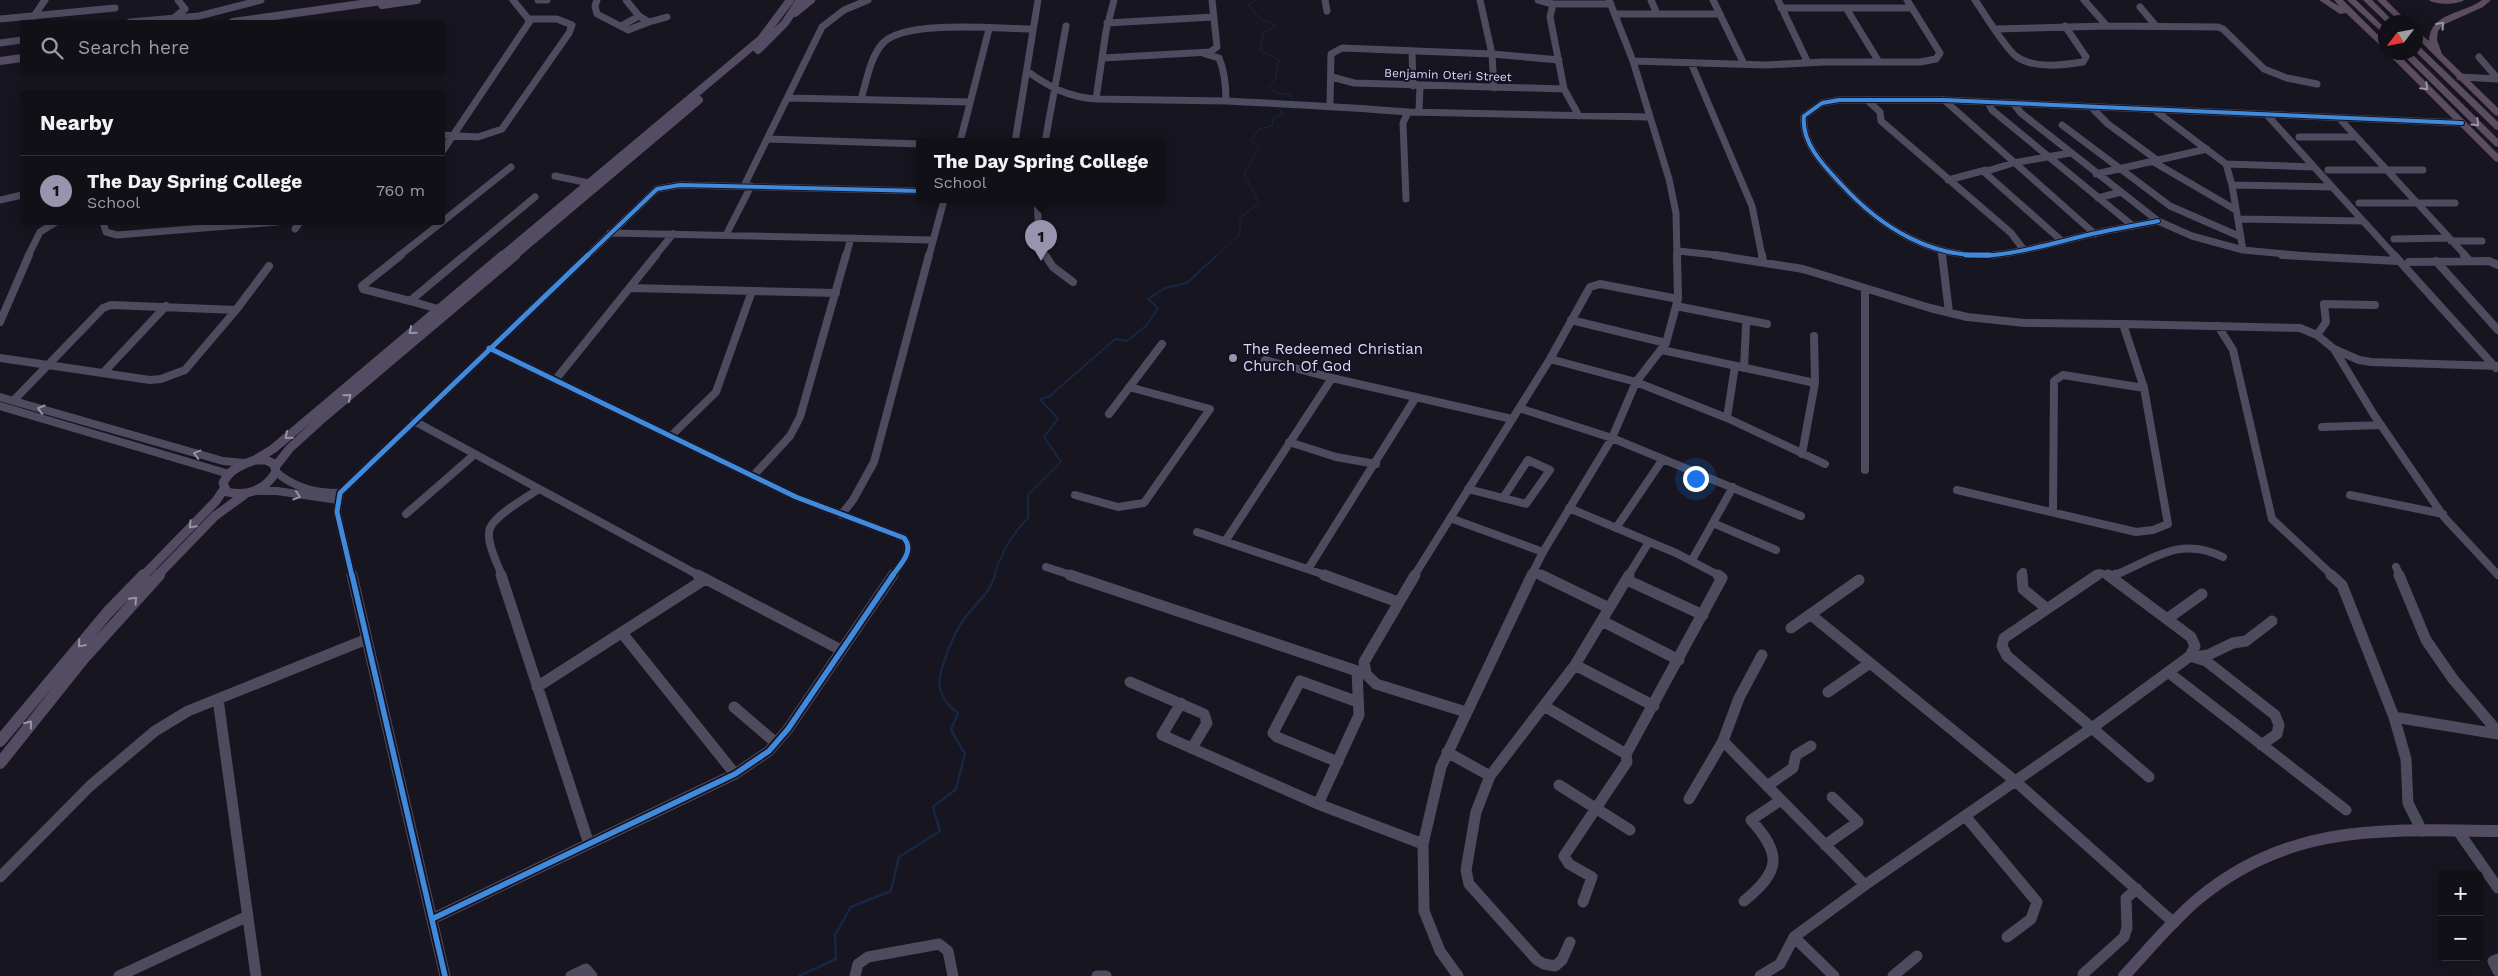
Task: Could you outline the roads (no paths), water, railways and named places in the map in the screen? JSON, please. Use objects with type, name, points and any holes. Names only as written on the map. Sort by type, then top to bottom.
[{"type":"highway","points":[[2323,0],[2370,32]]},
{"type":"highway","points":[[2338,0],[2378,40]]},
{"type":"highway","points":[[2351,0],[2378,26]]},
{"type":"highway","points":[[2367,0],[2383,15]]},
{"type":"highway","points":[[2381,0],[2397,15]]},
{"type":"highway","points":[[2433,0],[2460,0]]},
{"type":"highway","points":[[2449,67],[2436,49],[2435,31],[2448,18],[2479,7],[2487,0]]},
{"type":"highway","points":[[2423,40],[2498,114]]},
{"type":"highway","points":[[2423,55],[2498,127]]},
{"type":"highway","points":[[2398,60],[2498,159]]},
{"type":"highway","points":[[2412,60],[2498,144]]},
{"type":"main road","points":[[247,20],[390,0]]},
{"type":"main road","points":[[276,20],[417,0]]},
{"type":"main road","points":[[0,741],[108,612],[216,501],[224,489],[223,483],[229,474],[275,447],[761,39],[790,0]]},
{"type":"main road","points":[[792,15],[800,0]]},
{"type":"main road","points":[[0,763],[70,673],[116,620],[200,531],[233,502],[269,482],[283,455],[310,429],[767,43],[792,15],[811,0]]},
{"type":"main road","points":[[0,57],[20,53]]},
{"type":"main road","points":[[0,61],[20,58]]},
{"type":"main road","points":[[255,460],[271,462],[276,470]]},
{"type":"main road","points":[[224,489],[233,494],[252,492]]},
{"type":"main road","points":[[2124,976],[2174,922],[2209,891],[2252,862],[2274,852],[2329,836],[2422,831],[2498,831]]},
{"type":"street","points":[[34,16],[45,0]]},
{"type":"street","points":[[172,20],[185,9],[178,0]]},
{"type":"street","points":[[233,0],[234,8]]},
{"type":"street","points":[[177,20],[234,8],[261,0]]},
{"type":"street","points":[[445,148],[530,22],[515,0]]},
{"type":"street","points":[[538,0],[547,0]]},
{"type":"street","points":[[626,0],[639,16],[649,22]]},
{"type":"street","points":[[726,236],[768,139],[822,27],[829,19],[844,10],[868,0]]},
{"type":"street","points":[[1017,138],[1038,0]]},
{"type":"street","points":[[1096,99],[1107,23],[1111,4],[1114,0]]},
{"type":"street","points":[[1212,0],[1217,47],[1226,78],[1226,101]]},
{"type":"street","points":[[1325,0],[1327,11]]},
{"type":"street","points":[[1480,0],[1492,54],[1494,88]]},
{"type":"street","points":[[1458,976],[1440,952],[1424,911],[1422,888],[1423,844],[1433,793],[1447,752],[1533,571],[1612,438],[1636,382],[1664,346],[1677,303],[1678,250],[1676,213],[1669,179],[1633,62],[1610,2],[1553,4],[1538,0]]},
{"type":"street","points":[[1651,0],[1658,14]]},
{"type":"street","points":[[1713,0],[1744,64]]},
{"type":"street","points":[[1778,0],[1808,63]]},
{"type":"street","points":[[1633,62],[1744,64],[1920,62],[1939,57],[1936,46],[1907,0]]},
{"type":"street","points":[[1974,0],[2014,56],[2022,60],[2054,63],[2083,62],[2086,57],[2065,26]]},
{"type":"street","points":[[2084,0],[2107,26]]},
{"type":"street","points":[[598,1],[597,14],[628,30],[667,17]]},
{"type":"street","points":[[1553,4],[1550,17],[1564,89],[1578,116]]},
{"type":"street","points":[[2140,7],[2156,26]]},
{"type":"street","points":[[0,19],[115,8]]},
{"type":"street","points":[[1781,8],[1912,8]]},
{"type":"street","points":[[1846,8],[1879,62]]},
{"type":"street","points":[[1615,14],[1720,14]]},
{"type":"street","points":[[621,26],[639,16]]},
{"type":"street","points":[[1107,23],[1213,17]]},
{"type":"street","points":[[445,135],[478,137],[502,129],[569,33],[572,24],[555,18],[528,19]]},
{"type":"street","points":[[1063,102],[1055,91],[1066,26]]},
{"type":"street","points":[[1996,29],[2065,26],[2218,27],[2223,29],[2264,69],[2287,78],[2317,84]]},
{"type":"street","points":[[861,98],[879,46],[892,35],[924,28],[1033,28]]},
{"type":"street","points":[[961,138],[988,29]]},
{"type":"street","points":[[0,44],[20,40]]},
{"type":"street","points":[[1205,54],[1217,47]]},
{"type":"street","points":[[1330,105],[1331,54],[1333,50],[1342,48],[1492,54],[1559,60]]},
{"type":"street","points":[[1412,51],[1419,111]]},
{"type":"street","points":[[1103,58],[1205,54],[1219,58]]},
{"type":"street","points":[[2479,58],[2498,79]]},
{"type":"street","points":[[1691,63],[1752,206],[1764,260]]},
{"type":"street","points":[[1027,71],[1055,91],[1063,102]]},
{"type":"street","name":"Benjamin Oteri Street","points":[[1332,77],[1354,83],[1564,89]]},
{"type":"street","points":[[2460,77],[2498,79]]},
{"type":"street","points":[[788,98],[861,98],[970,102]]},
{"type":"street","points":[[1063,102],[1096,99],[1226,101],[1295,104],[1309,107],[1330,105],[1408,112],[1649,117]]},
{"type":"street","points":[[2158,221],[2024,250],[1992,255],[1964,255],[1941,251],[1897,230],[1861,204],[1826,166],[1803,132],[1804,116],[1816,106],[1839,100],[1944,100],[2462,124]]},
{"type":"street","points":[[1867,100],[1880,112],[1881,121],[2011,233],[2024,250]]},
{"type":"street","points":[[1944,100],[2095,234]]},
{"type":"street","points":[[1047,138],[1063,102]]},
{"type":"street","points":[[1988,102],[1992,110],[2133,226]]},
{"type":"street","points":[[2014,104],[2021,113],[2070,153],[2158,221],[2206,241],[2242,250],[2281,255],[2398,261]]},
{"type":"street","points":[[2092,108],[2108,124],[2154,160],[2236,210]]},
{"type":"street","points":[[2157,111],[2226,164],[2232,184],[2242,250]]},
{"type":"street","points":[[1406,199],[1403,123],[1408,112]]},
{"type":"street","points":[[2267,115],[2398,261],[2497,367]]},
{"type":"street","points":[[2339,118],[2469,260]]},
{"type":"street","points":[[2062,125],[2176,209],[2241,237]]},
{"type":"street","points":[[2299,137],[2356,137]]},
{"type":"street","points":[[768,139],[916,144]]},
{"type":"street","points":[[2096,174],[2207,149]]},
{"type":"street","points":[[1948,180],[2013,163],[2070,153]]},
{"type":"street","points":[[2226,164],[2314,167]]},
{"type":"street","points":[[445,220],[511,167]]},
{"type":"street","points":[[1986,170],[1985,174],[2062,241]]},
{"type":"street","points":[[2328,170],[2422,170]]},
{"type":"street","points":[[555,176],[589,183]]},
{"type":"street","points":[[2232,184],[2332,187]]},
{"type":"street","points":[[445,976],[337,512],[339,497],[414,420],[654,191],[680,185],[916,191]]},
{"type":"street","points":[[2098,198],[2121,192]]},
{"type":"street","points":[[0,200],[20,195]]},
{"type":"street","points":[[410,300],[536,197]]},
{"type":"street","points":[[2359,203],[2454,202]]},
{"type":"street","points":[[841,515],[853,500],[874,462],[943,203]]},
{"type":"street","points":[[1036,203],[1038,223],[1045,254],[1050,263],[1073,282]]},
{"type":"street","points":[[2238,219],[2363,221]]},
{"type":"street","points":[[0,322],[35,241],[40,232],[51,225]]},
{"type":"street","points":[[104,225],[106,232],[118,235],[240,225]]},
{"type":"street","points":[[438,225],[362,286],[363,289],[438,309]]},
{"type":"street","points":[[610,233],[932,240]]},
{"type":"street","points":[[556,379],[674,234]]},
{"type":"street","points":[[754,475],[790,436],[800,417],[851,238]]},
{"type":"street","points":[[2394,239],[2482,241]]},
{"type":"street","points":[[1678,250],[1764,260],[1820,274],[1913,304],[1968,317],[2032,324],[2300,328],[2318,335],[2334,349],[2381,425],[2443,514],[2498,575]]},
{"type":"street","points":[[1941,251],[1949,312]]},
{"type":"street","points":[[2409,262],[2469,260],[2492,261],[2498,264]]},
{"type":"street","points":[[2436,261],[2498,330]]},
{"type":"street","points":[[0,358],[150,380],[172,376],[185,370],[236,310],[269,266]]},
{"type":"street","points":[[1318,804],[1356,725],[1361,672],[1364,662],[1398,602],[1550,359],[1590,287],[1598,284],[1747,322],[1767,324]]},
{"type":"street","points":[[630,288],[836,293]]},
{"type":"street","points":[[1865,289],[1865,470]]},
{"type":"street","points":[[671,436],[702,408],[716,392],[725,372],[752,291]]},
{"type":"street","points":[[13,401],[104,308],[121,304],[236,310]]},
{"type":"street","points":[[2318,335],[2326,322],[2324,304],[2375,305]]},
{"type":"street","points":[[103,373],[166,306]]},
{"type":"street","points":[[1571,320],[1739,367],[1815,383]]},
{"type":"street","points":[[1727,418],[1747,322]]},
{"type":"street","points":[[1957,490],[2136,532],[2153,530],[2168,524],[2144,388],[2123,324]]},
{"type":"street","points":[[2218,326],[2233,350],[2272,519],[2342,585],[2394,717],[2406,759],[2408,803],[2422,831]]},
{"type":"street","points":[[1802,454],[1815,383],[1814,336]]},
{"type":"street","points":[[1109,414],[1162,344]]},
{"type":"street","points":[[432,919],[735,774],[760,758],[776,743],[908,553],[909,547],[908,542],[904,538],[796,497],[489,348]]},
{"type":"street","points":[[2334,349],[2359,360],[2371,362],[2497,367]]},
{"type":"street","points":[[1550,359],[1636,382],[1727,418],[1825,464]]},
{"type":"street","points":[[1265,360],[1332,378],[1512,419]]},
{"type":"street","points":[[2053,512],[2054,381],[2063,374],[2144,388]]},
{"type":"street","points":[[1226,540],[1332,378]]},
{"type":"street","points":[[1075,494],[1114,507],[1134,508],[1144,503],[1210,409],[1128,387]]},
{"type":"street","points":[[0,397],[125,435],[224,461],[245,463]]},
{"type":"street","points":[[1308,569],[1376,464],[1416,397]]},
{"type":"street","points":[[0,406],[229,474]]},
{"type":"street","points":[[1518,408],[1612,438],[1801,516]]},
{"type":"street","points":[[414,420],[705,580],[841,650]]},
{"type":"street","points":[[2322,428],[2381,425]]},
{"type":"street","points":[[1289,442],[1336,458],[1376,464]]},
{"type":"street","points":[[406,514],[475,454]]},
{"type":"street","points":[[1616,528],[1663,459]]},
{"type":"street","points":[[1468,489],[1526,504],[1530,501],[1550,470],[1528,460],[1504,498]]},
{"type":"street","points":[[276,470],[289,483],[339,497]]},
{"type":"street","points":[[1692,560],[1732,487]]},
{"type":"street","points":[[540,489],[497,519],[490,528],[490,540],[589,844]]},
{"type":"street","points":[[252,492],[275,490],[316,500],[339,497]]},
{"type":"street","points":[[2350,495],[2443,514]]},
{"type":"street","points":[[1569,508],[1692,560],[1719,573],[1722,578],[1654,706],[1626,754],[1627,762],[1564,856],[1569,864],[1592,877],[1583,902]]},
{"type":"street","points":[[1450,518],[1543,552]]},
{"type":"street","points":[[1713,523],[1776,550]]},
{"type":"street","points":[[1197,532],[1226,540],[1398,602]]},
{"type":"street","points":[[1570,942],[1560,963],[1554,967],[1546,966],[1537,960],[1469,884],[1466,870],[1476,812],[1490,776],[1575,665],[1649,542]]},
{"type":"street","points":[[2111,577],[2168,553],[2191,546],[2202,548],[2223,557]]},
{"type":"street","points":[[1046,567],[1361,672],[1376,684],[1466,712]]},
{"type":"street","points":[[2396,567],[2426,640],[2453,679],[2498,733]]},
{"type":"street","points":[[1533,571],[1609,608]]},
{"type":"street","points":[[2023,572],[2020,580],[2022,590],[2046,608]]},
{"type":"street","points":[[1760,976],[1780,964],[1794,937],[1865,885],[1966,817],[2014,780],[2091,729],[2190,656],[2195,649],[2194,642],[2111,577],[2103,573],[2096,574],[2004,638],[2002,646],[2004,652],[2091,729],[2149,777]]},
{"type":"street","points":[[537,687],[705,580]]},
{"type":"street","points":[[1627,580],[1703,616]]},
{"type":"street","points":[[1791,628],[1858,580]]},
{"type":"street","points":[[2167,620],[2202,594]]},
{"type":"street","points":[[1811,615],[2014,780],[2174,922]]},
{"type":"street","points":[[2190,656],[2201,657],[2218,651],[2236,640],[2246,641],[2272,621]]},
{"type":"street","points":[[1602,622],[1679,660]]},
{"type":"street","points":[[622,633],[735,774]]},
{"type":"street","points":[[0,877],[90,786],[155,731],[188,711],[367,639]]},
{"type":"street","points":[[1689,799],[1722,741],[1739,698],[1762,655]]},
{"type":"street","points":[[2190,656],[2206,662],[2275,715],[2279,725],[2277,734],[2262,744]]},
{"type":"street","points":[[1828,692],[1870,663]]},
{"type":"street","points":[[1575,665],[1654,706]]},
{"type":"street","points":[[2168,672],[2346,810]]},
{"type":"street","points":[[1130,682],[1204,714],[1207,718],[1192,748]]},
{"type":"street","points":[[1338,762],[1277,737],[1274,730],[1300,682],[1358,702]]},
{"type":"street","points":[[218,699],[256,976]]},
{"type":"street","points":[[1180,704],[1162,735],[1318,804],[1423,844]]},
{"type":"street","points":[[1544,706],[1626,754]]},
{"type":"street","points":[[734,707],[776,743]]},
{"type":"street","points":[[2394,717],[2460,729],[2498,733]]},
{"type":"street","points":[[1722,741],[1865,885]]},
{"type":"street","points":[[1767,786],[1793,768],[1796,755],[1811,746]]},
{"type":"street","points":[[1447,752],[1490,776]]},
{"type":"street","points":[[1559,785],[1630,830]]},
{"type":"street","points":[[1825,845],[1858,822],[1832,796]]},
{"type":"street","points":[[1744,901],[1763,885],[1773,858],[1772,846],[1751,820],[1781,800]]},
{"type":"street","points":[[1966,817],[2037,902],[2036,915],[2008,937]]},
{"type":"street","points":[[2458,831],[2498,888]]},
{"type":"street","points":[[2083,974],[2124,937],[2127,928],[2126,898],[2137,890]]},
{"type":"street","points":[[119,976],[248,916]]},
{"type":"street","points":[[1794,937],[1834,976]]},
{"type":"street","points":[[855,976],[858,964],[868,957],[939,944],[948,951],[953,976]]},
{"type":"street","points":[[1892,976],[1917,956]]},
{"type":"street","points":[[2498,959],[2493,961],[2498,971]]},
{"type":"street","points":[[571,976],[586,969],[592,976]]},
{"type":"street","points":[[1097,976],[1106,976]]},
{"type":"waterway","points":[[1258,0],[1248,5],[1263,21],[1268,21],[1275,27],[1264,32],[1260,50],[1279,60],[1275,80],[1269,87],[1277,94],[1289,94],[1293,99],[1290,101]]},
{"type":"waterway","points":[[1216,256],[1240,234],[1240,218],[1259,203],[1244,174],[1259,148],[1251,140],[1259,129],[1272,126],[1273,118],[1284,114],[1280,111],[1285,106]]},
{"type":"waterway","points":[[994,576],[1007,545],[1028,518],[1028,495],[1061,462],[1044,437],[1058,419],[1040,399],[1050,396],[1115,339],[1127,341],[1147,325],[1158,308],[1148,299],[1165,288],[1187,283],[1217,255]]},
{"type":"waterway","points":[[799,976],[836,959],[835,935],[851,907],[891,891],[899,857],[940,831],[933,807],[956,789],[965,754],[951,730],[958,713],[949,706],[940,689],[943,663],[960,625],[986,594],[995,575]]},
{"type":"place","name":"The Day Spring College","points":[[1041,261]]},
{"type":"place","name":"The Redeemed Christian Church Of God","points":[[1233,358]]}]
